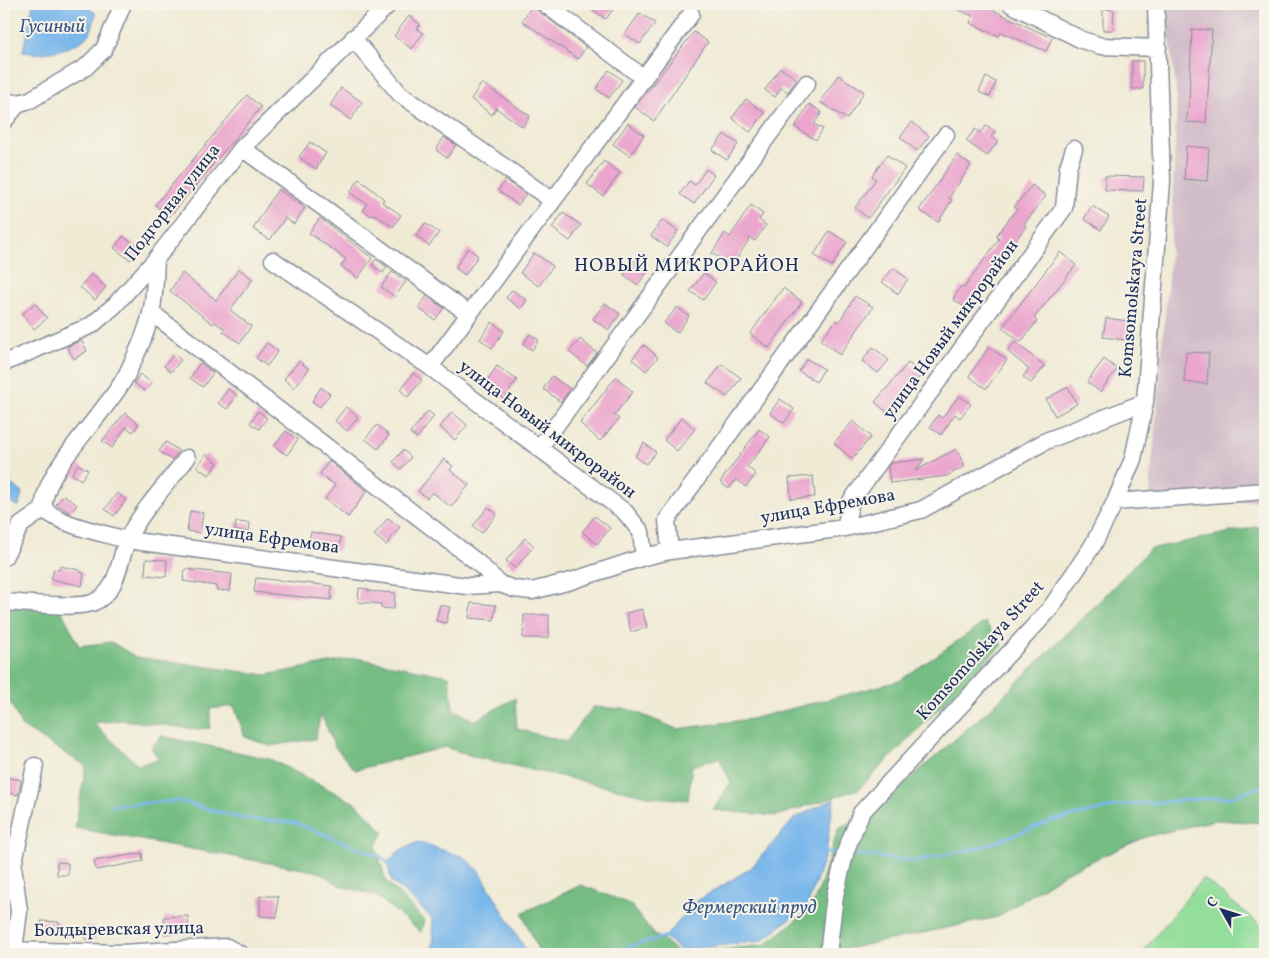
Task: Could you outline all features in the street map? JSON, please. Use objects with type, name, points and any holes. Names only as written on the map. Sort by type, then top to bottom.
[{"type":"street","points":[[4,121],[11,103],[30,100],[54,87],[98,57],[104,49],[123,4]]},
{"type":"street","name":"Подгорная улица","points":[[4,363],[92,325],[115,305],[156,259],[242,148],[389,4]]},
{"type":"street","points":[[545,4],[644,78]]},
{"type":"street","points":[[1011,4],[1082,40],[1101,46],[1158,48]]},
{"type":"street","name":"Komsomolskaya Street","points":[[828,954],[839,877],[846,850],[861,813],[1050,609],[1093,545],[1115,502],[1133,460],[1145,402],[1162,182],[1156,4]]},
{"type":"street","points":[[430,367],[691,14]]},
{"type":"street","points":[[354,38],[400,94],[553,201]]},
{"type":"street","points":[[540,447],[807,83]]},
{"type":"street","points":[[670,551],[667,520],[946,135]]},
{"type":"street","points":[[242,148],[470,314]]},
{"type":"street","name":"улица Новый микрорайон","points":[[845,528],[851,501],[1064,208],[1068,167],[1074,149]]},
{"type":"street","points":[[4,557],[21,525],[44,509],[43,500],[53,473],[100,415],[126,376],[152,312],[156,259]]},
{"type":"street","name":"улица Новый микрорайон","points":[[273,260],[430,367],[625,512],[641,532],[644,557]]},
{"type":"street","name":"улица Ефремова","points":[[152,312],[477,562],[500,584],[514,590],[532,592],[644,557],[670,551],[845,528],[921,510],[1046,441],[1145,402]]},
{"type":"street","points":[[4,602],[78,605],[93,602],[104,595],[115,581],[127,540],[187,458]]},
{"type":"street","points":[[1115,502],[1265,491]]},
{"type":"street","name":"улица Ефремова","points":[[44,509],[84,528],[127,540],[467,586],[500,584]]},
{"type":"street","points":[[9,950],[19,911],[13,866],[35,766]]},
{"type":"street","name":"Болдыревская улица","points":[[9,950],[122,953],[227,947],[237,953]]},
{"type":"shaded area","points":[[1166,4],[1265,4],[1265,500],[1152,509],[1150,489],[1170,254],[1177,100]]},
{"type":"green space","points":[[1265,525],[1265,823],[1215,820],[1145,837],[1065,873],[998,917],[823,954],[681,954],[765,945],[811,908],[821,884],[838,829],[871,813],[993,706],[1150,549]]},
{"type":"green space","points":[[4,606],[61,610],[79,646],[111,642],[136,657],[266,675],[356,658],[449,676],[453,709],[474,721],[515,698],[517,729],[566,742],[593,707],[628,709],[677,729],[751,719],[899,681],[985,622],[1002,645],[859,789],[776,816],[713,810],[731,782],[719,758],[692,766],[688,800],[653,797],[475,757],[445,747],[355,770],[335,747],[321,714],[315,739],[270,746],[245,737],[234,706],[210,709],[210,728],[195,729],[123,720],[93,723],[138,765],[159,759],[151,748],[161,736],[270,759],[357,804],[384,832],[376,847],[386,881],[424,920],[421,932],[376,896],[339,885],[319,872],[75,828],[86,766],[21,726],[4,687]]},
{"type":"green space","points":[[1203,878],[1265,929],[1265,954],[1141,954]]},
{"type":"green space","points":[[581,885],[630,904],[653,933],[681,954],[540,954],[522,913]]},
{"type":"water","name":"Гусиный","points":[[33,4],[84,4],[96,14],[91,31],[78,43],[59,50],[39,53],[23,51]]},
{"type":"water","points":[[11,484],[22,492],[19,506],[16,506],[4,497],[6,485]]},
{"type":"water","name":"Фермерский пруд","points":[[834,799],[826,852],[808,904],[762,941],[680,950],[665,937],[697,901],[751,868],[795,818]]},
{"type":"water","points":[[418,842],[464,857],[480,872],[528,954],[431,954],[434,937],[432,918],[392,882],[387,863],[399,851]]},
{"type":"building","points":[[584,4],[617,4],[606,19]]},
{"type":"building","points":[[945,4],[980,4],[1052,38],[1046,51],[1001,32],[999,36],[970,23],[973,16]]},
{"type":"building","points":[[532,6],[586,47],[578,59],[522,21]]},
{"type":"building","points":[[1103,9],[1114,10],[1113,30],[1103,30]]},
{"type":"building","points":[[640,13],[655,23],[640,44],[625,34]]},
{"type":"building","points":[[409,16],[420,24],[417,29],[423,33],[412,49],[394,36]]},
{"type":"building","points":[[1192,29],[1212,30],[1206,123],[1186,122],[1189,102]]},
{"type":"building","points":[[694,32],[708,42],[654,121],[635,107]]},
{"type":"building","points":[[1132,61],[1143,61],[1143,89],[1132,89]]},
{"type":"building","points":[[780,68],[797,79],[788,92],[781,88],[775,97],[765,90]]},
{"type":"building","points":[[609,70],[622,80],[609,98],[596,89]]},
{"type":"building","points":[[838,75],[864,92],[847,119],[820,102]]},
{"type":"building","points":[[986,77],[996,82],[990,97],[979,92]]},
{"type":"building","points":[[482,83],[530,116],[523,127],[496,108],[492,115],[471,99]]},
{"type":"building","points":[[341,88],[362,102],[351,120],[330,106]]},
{"type":"building","points":[[247,95],[261,107],[169,217],[155,205]]},
{"type":"building","points":[[746,99],[765,113],[750,132],[732,118]]},
{"type":"building","points":[[809,104],[822,112],[814,124],[823,129],[816,140],[795,127]]},
{"type":"building","points":[[912,122],[929,136],[917,151],[900,137]]},
{"type":"building","points":[[628,123],[644,135],[630,156],[613,144]]},
{"type":"building","points":[[986,126],[995,132],[991,137],[998,142],[987,156],[966,141],[975,129],[980,133]]},
{"type":"building","points":[[724,134],[738,144],[727,160],[712,150]]},
{"type":"building","points":[[444,137],[456,145],[447,158],[436,150]]},
{"type":"building","points":[[310,142],[326,153],[316,169],[299,157]]},
{"type":"building","points":[[1186,146],[1209,148],[1207,181],[1184,179]]},
{"type":"building","points":[[887,155],[905,168],[868,218],[855,208],[876,179],[872,176]]},
{"type":"building","points":[[957,155],[971,165],[949,198],[952,200],[938,222],[919,210]]},
{"type":"building","points":[[604,161],[620,173],[603,196],[587,184]]},
{"type":"building","points":[[706,169],[714,175],[694,204],[680,194],[689,181],[695,185]]},
{"type":"building","points":[[1105,176],[1144,177],[1143,191],[1105,190]]},
{"type":"building","points":[[359,179],[384,199],[382,202],[401,215],[393,227],[374,214],[372,216],[363,210],[367,204],[350,193]]},
{"type":"building","points":[[505,180],[526,194],[518,205],[498,191]]},
{"type":"building","points":[[1032,185],[1046,196],[1024,224],[1026,226],[967,309],[953,299],[961,286],[964,288],[999,239],[996,236],[1017,209],[1014,207]]},
{"type":"building","points":[[278,189],[305,208],[294,224],[285,218],[270,240],[253,229]]},
{"type":"building","points":[[751,205],[763,214],[759,220],[766,225],[755,241],[750,238],[732,266],[712,253],[725,233],[730,237]]},
{"type":"building","points":[[1092,206],[1109,217],[1101,230],[1084,219]]},
{"type":"building","points":[[563,213],[581,225],[570,241],[552,228]]},
{"type":"building","points":[[320,218],[372,258],[358,278],[341,266],[346,259],[309,233]]},
{"type":"building","points":[[662,220],[678,231],[667,247],[651,236]]},
{"type":"building","points":[[425,223],[439,233],[429,246],[416,236]]},
{"type":"building","points":[[829,231],[847,242],[832,266],[814,255]]},
{"type":"building","points":[[123,236],[139,248],[130,260],[114,248]]},
{"type":"building","points":[[468,248],[478,256],[465,275],[455,268]]},
{"type":"building","points":[[1060,252],[1076,265],[1034,318],[1037,321],[1021,342],[1002,328]]},
{"type":"building","points":[[534,253],[553,266],[539,286],[520,273]]},
{"type":"building","points":[[376,259],[387,267],[383,273],[372,265]]},
{"type":"building","points":[[634,260],[648,270],[638,285],[624,275]]},
{"type":"building","points":[[893,268],[908,279],[898,294],[882,282]]},
{"type":"building","points":[[239,269],[253,279],[230,310],[251,326],[240,343],[223,331],[225,329],[215,322],[213,324],[170,291],[182,273],[216,300]]},
{"type":"building","points":[[392,272],[406,281],[395,297],[381,287]]},
{"type":"building","points":[[704,273],[716,282],[703,300],[690,291]]},
{"type":"building","points":[[91,274],[106,287],[95,300],[80,287]]},
{"type":"building","points":[[783,288],[802,302],[769,348],[750,334]]},
{"type":"building","points":[[512,290],[527,300],[521,309],[506,298]]},
{"type":"building","points":[[427,296],[444,308],[435,320],[418,308]]},
{"type":"building","points":[[855,296],[873,307],[840,355],[821,340],[836,320],[839,322]]},
{"type":"building","points":[[35,303],[47,318],[34,329],[22,314]]},
{"type":"building","points":[[605,303],[620,314],[609,330],[593,319]]},
{"type":"building","points":[[677,307],[689,316],[677,333],[664,323]]},
{"type":"building","points":[[1106,318],[1128,321],[1126,340],[1103,337]]},
{"type":"building","points":[[492,322],[504,331],[492,348],[480,339]]},
{"type":"building","points":[[530,334],[539,340],[532,350],[523,344]]},
{"type":"building","points":[[580,339],[597,353],[587,366],[569,352]]},
{"type":"building","points":[[81,340],[87,351],[74,359],[67,347]]},
{"type":"building","points":[[1015,342],[1045,366],[1031,383],[1023,377],[1029,369],[1007,351]]},
{"type":"building","points":[[267,343],[278,351],[267,366],[256,358]]},
{"type":"building","points":[[644,345],[658,357],[646,371],[632,359]]},
{"type":"building","points":[[873,347],[889,360],[878,373],[862,361]]},
{"type":"building","points":[[989,347],[1007,360],[986,389],[969,376]]},
{"type":"building","points":[[1186,352],[1209,353],[1207,384],[1184,382]]},
{"type":"building","points":[[174,354],[181,360],[171,372],[164,366]]},
{"type":"building","points":[[807,359],[824,369],[816,382],[799,371]]},
{"type":"building","points":[[1104,359],[1117,369],[1100,392],[1087,382]]},
{"type":"building","points":[[299,361],[309,369],[294,388],[284,379]]},
{"type":"building","points":[[200,363],[213,373],[203,387],[190,378]]},
{"type":"building","points":[[908,363],[922,374],[890,415],[875,402]]},
{"type":"building","points":[[722,364],[741,378],[727,397],[707,383]]},
{"type":"building","points":[[497,366],[517,380],[504,399],[484,385]]},
{"type":"building","points":[[413,373],[422,380],[408,397],[400,390]]},
{"type":"building","points":[[140,374],[152,383],[145,391],[134,383]]},
{"type":"building","points":[[552,376],[570,389],[561,402],[543,389]]},
{"type":"building","points":[[616,377],[633,392],[614,415],[619,419],[600,441],[580,423]]},
{"type":"building","points":[[321,387],[330,394],[320,407],[312,401]]},
{"type":"building","points":[[1068,387],[1077,404],[1055,416],[1046,399]]},
{"type":"building","points":[[228,389],[237,395],[227,409],[218,403]]},
{"type":"building","points":[[959,396],[971,404],[960,418],[955,414],[941,435],[930,427],[938,415],[942,418]]},
{"type":"building","points":[[780,399],[794,409],[784,423],[770,413]]},
{"type":"building","points":[[346,407],[358,417],[347,431],[335,421]]},
{"type":"building","points":[[258,411],[267,418],[259,429],[250,423]]},
{"type":"building","points":[[428,411],[434,416],[417,438],[410,433]]},
{"type":"building","points":[[452,412],[467,425],[455,440],[440,427]]},
{"type":"building","points":[[125,413],[139,424],[133,432],[126,427],[112,448],[102,441]]},
{"type":"building","points":[[682,417],[695,429],[677,451],[664,440]]},
{"type":"building","points":[[853,421],[871,437],[852,459],[834,443]]},
{"type":"building","points":[[377,425],[389,435],[378,449],[365,439]]},
{"type":"building","points":[[759,429],[770,437],[747,467],[756,474],[746,487],[736,479],[729,489],[720,482]]},
{"type":"building","points":[[286,431],[298,439],[287,455],[274,446]]},
{"type":"building","points":[[166,442],[179,451],[172,460],[159,451]]},
{"type":"building","points":[[644,443],[656,452],[646,464],[635,456]]},
{"type":"building","points":[[956,449],[965,466],[947,476],[890,483],[888,466],[891,463],[924,459],[915,471]]},
{"type":"building","points":[[403,450],[411,457],[401,469],[393,462]]},
{"type":"building","points":[[206,454],[218,463],[209,475],[197,467]]},
{"type":"building","points":[[444,459],[453,466],[450,470],[469,485],[451,507],[432,492],[427,498],[418,491]]},
{"type":"building","points":[[329,461],[367,491],[348,517],[325,499],[335,485],[320,474]]},
{"type":"building","points":[[78,464],[88,470],[81,480],[72,474]]},
{"type":"building","points":[[813,476],[815,497],[791,499],[789,478]]},
{"type":"building","points":[[117,493],[126,500],[114,516],[105,509]]},
{"type":"building","points":[[64,495],[77,505],[70,513],[56,504]]},
{"type":"building","points":[[488,507],[497,514],[482,533],[473,526]]},
{"type":"building","points":[[190,511],[203,513],[200,533],[187,531]]},
{"type":"building","points":[[595,516],[610,528],[597,544],[582,532]]},
{"type":"building","points":[[388,518],[400,527],[386,545],[374,535]]},
{"type":"building","points":[[236,522],[250,523],[249,532],[235,531]]},
{"type":"building","points":[[311,532],[341,537],[339,551],[308,546]]},
{"type":"building","points":[[525,538],[534,546],[515,568],[506,561]]},
{"type":"building","points":[[146,559],[167,560],[166,577],[145,575]]},
{"type":"building","points":[[60,566],[80,570],[80,572],[84,573],[82,586],[51,579],[54,569],[59,570]]},
{"type":"building","points":[[185,569],[232,574],[230,591],[216,590],[216,586],[183,581]]},
{"type":"building","points":[[256,578],[332,586],[331,600],[254,592]]},
{"type":"building","points":[[359,588],[368,589],[368,591],[395,593],[394,609],[381,608],[381,604],[358,602]]},
{"type":"building","points":[[471,603],[496,605],[494,620],[469,618]]},
{"type":"building","points":[[440,605],[450,607],[446,623],[436,621]]},
{"type":"building","points":[[642,609],[647,627],[631,632],[626,613]]},
{"type":"building","points":[[524,615],[549,615],[549,638],[523,638]]},
{"type":"building","points":[[4,777],[21,780],[18,795],[4,792]]},
{"type":"building","points":[[142,853],[143,861],[96,870],[94,861]]},
{"type":"building","points":[[57,862],[68,863],[68,875],[57,875]]},
{"type":"building","points":[[260,896],[278,896],[277,917],[260,916]]},
{"type":"building","points":[[188,916],[189,933],[164,934],[164,917]]},
{"type":"building","points":[[41,921],[59,922],[59,934],[41,933]]},
{"type":"building","points":[[85,926],[95,926],[95,940],[85,939]]},
{"type":"waterway","points":[[849,854],[915,861],[979,848],[1051,821],[1122,805],[1231,797],[1265,785]]},
{"type":"waterway","points":[[111,805],[180,801],[240,818],[296,823],[381,857],[390,865]]},
{"type":"waterway","points":[[822,852],[840,853]]},
{"type":"waterway","points":[[601,954],[668,936]]},
{"type":"waterway","points":[[525,951],[540,954]]},
{"type":"district","name":"НОВЫЙ МИКРОРАЙОН","points":[[687,266]]}]
